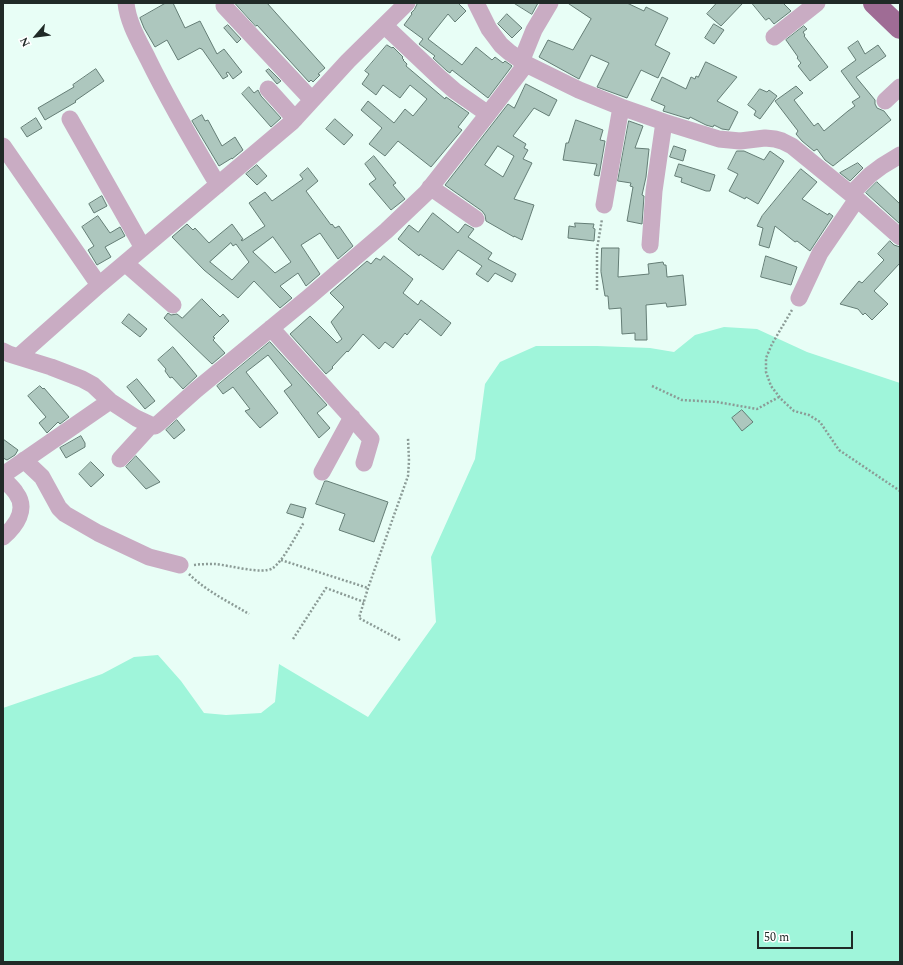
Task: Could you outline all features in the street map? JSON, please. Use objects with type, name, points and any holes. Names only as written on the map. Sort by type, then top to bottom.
[{"type":"main road","points":[[874,3],[900,28]]},
{"type":"street","points":[[126,3],[127,14],[133,28],[164,91],[183,127],[218,184]]},
{"type":"street","points":[[19,356],[99,285],[295,119],[348,61],[407,3]]},
{"type":"street","points":[[476,3],[489,29],[495,37],[508,52],[523,63],[579,90],[621,107],[719,139],[740,141],[765,138],[782,141],[792,146],[900,237]]},
{"type":"street","points":[[3,351],[51,366],[82,379],[93,385],[110,401],[136,418],[155,426],[386,231],[426,192],[488,114],[523,63],[534,30],[550,3]]},
{"type":"street","points":[[774,38],[817,3]]},
{"type":"street","points":[[224,6],[312,100]]},
{"type":"street","points":[[385,26],[455,91],[488,114]]},
{"type":"street","points":[[884,101],[900,87]]},
{"type":"street","points":[[268,89],[295,119]]},
{"type":"street","points":[[604,205],[621,107]]},
{"type":"street","points":[[70,119],[143,248]]},
{"type":"street","points":[[650,245],[654,191],[664,122]]},
{"type":"street","points":[[3,146],[99,285]]},
{"type":"street","points":[[799,298],[820,253],[854,197],[870,175],[900,155]]},
{"type":"street","points":[[430,187],[476,219]]},
{"type":"street","points":[[125,264],[173,305]]},
{"type":"street","points":[[271,328],[371,439],[364,463]]},
{"type":"street","points":[[3,475],[110,401]]},
{"type":"street","points":[[322,472],[352,417]]},
{"type":"street","points":[[120,459],[150,425]]},
{"type":"street","points":[[24,460],[42,477],[59,508],[65,514],[98,533],[149,557],[180,565]]},
{"type":"street","points":[[3,479],[17,493],[21,509],[14,526],[3,537]]},
{"type":"path","points":[[597,290],[597,248],[604,205]]},
{"type":"path","points":[[799,298],[772,344],[766,358],[766,372],[771,386],[794,411],[809,415],[820,422],[839,450],[900,491]]},
{"type":"path","points":[[652,386],[682,400],[718,402],[757,409],[779,396]]},
{"type":"path","points":[[400,640],[359,618],[368,588],[408,476],[408,438]]},
{"type":"path","points":[[180,565],[215,564],[259,571],[268,570],[274,567],[281,560],[304,522]]},
{"type":"path","points":[[281,560],[368,588]]},
{"type":"path","points":[[180,565],[197,581],[249,614]]},
{"type":"path","points":[[293,639],[326,588],[364,602]]},
{"type":"green space","points":[[724,327],[757,329],[807,352],[900,383],[900,962],[3,962],[3,708],[102,674],[134,657],[158,655],[181,681],[204,713],[226,715],[261,713],[275,702],[279,664],[368,717],[436,622],[431,557],[475,459],[485,384],[500,362],[536,346],[650,348],[674,352],[695,335]]},
{"type":"building","points":[[166,3],[173,3],[185,28],[200,21],[217,54],[224,49],[242,72],[233,79],[228,72],[226,73],[228,76],[223,79],[200,48],[178,60],[167,40],[155,47],[140,18]]},
{"type":"building","points":[[235,3],[267,3],[325,68],[318,74],[320,75],[313,82],[311,80],[309,82]]},
{"type":"building","points":[[418,3],[458,3],[466,11],[455,22],[448,14],[428,39],[462,65],[476,47],[492,60],[495,57],[503,63],[505,61],[512,66],[488,98],[452,70],[450,73],[447,71],[433,58],[435,56],[419,44],[423,39],[404,25]]},
{"type":"building","points":[[514,3],[538,3],[532,14]]},
{"type":"building","points":[[568,3],[627,3],[644,11],[646,7],[668,18],[655,45],[670,53],[658,78],[641,70],[627,98],[597,87],[609,63],[591,55],[579,79],[539,57],[548,40],[573,50],[591,19]]},
{"type":"building","points":[[717,3],[743,3],[721,26],[707,14]]},
{"type":"building","points":[[752,3],[783,3],[791,11],[774,24],[769,18],[766,20]]},
{"type":"building","points":[[507,14],[522,28],[512,38],[498,24]]},
{"type":"building","points":[[714,24],[724,30],[714,44],[705,38]]},
{"type":"building","points":[[228,25],[241,39],[237,43],[224,28]]},
{"type":"building","points":[[804,26],[807,29],[803,32],[805,35],[804,36],[828,67],[810,81],[798,66],[801,63],[786,40]]},
{"type":"building","points":[[858,41],[865,54],[878,45],[886,56],[856,77],[875,100],[877,108],[884,111],[891,120],[833,166],[825,160],[817,149],[814,151],[802,141],[796,134],[798,131],[775,101],[796,86],[803,93],[794,100],[814,126],[818,123],[824,131],[855,106],[852,102],[860,97],[841,71],[856,60],[848,48]]},
{"type":"building","points":[[387,45],[392,48],[393,47],[403,57],[403,60],[407,64],[406,66],[445,99],[446,97],[469,113],[458,127],[462,130],[431,167],[398,141],[385,156],[369,144],[382,128],[361,110],[368,101],[394,123],[405,109],[413,116],[427,99],[410,85],[400,98],[383,85],[376,95],[362,84],[369,74],[365,71]]},
{"type":"building","points":[[706,62],[737,77],[717,101],[738,112],[729,130],[722,129],[714,125],[713,127],[706,125],[690,117],[689,119],[663,111],[665,106],[651,100],[662,77],[686,89],[691,77],[695,79],[696,76],[698,77]]},
{"type":"building","points":[[96,69],[104,81],[75,101],[76,102],[45,120],[38,108],[74,87],[73,85]]},
{"type":"building","points":[[269,69],[281,81],[277,84],[266,71]]},
{"type":"building","points":[[526,84],[557,100],[549,116],[534,108],[513,136],[526,144],[524,148],[528,150],[523,159],[532,163],[514,199],[534,205],[522,240],[486,221],[485,215],[482,211],[445,185],[508,104],[514,108]],"holes":[[[498,146],[514,156],[503,177],[485,165]]]},
{"type":"building","points":[[249,87],[254,93],[258,90],[261,96],[281,118],[271,127],[242,94]]},
{"type":"building","points":[[760,89],[767,92],[769,90],[777,96],[760,119],[754,115],[756,111],[748,105]]},
{"type":"building","points":[[202,115],[205,121],[208,120],[222,146],[235,137],[243,150],[232,159],[219,166],[192,121]]},
{"type":"building","points":[[36,118],[42,128],[27,137],[21,128]]},
{"type":"building","points":[[335,119],[353,135],[344,145],[326,129]]},
{"type":"building","points":[[576,120],[603,130],[600,140],[605,141],[599,176],[594,175],[597,164],[563,160],[566,143],[568,143]]},
{"type":"building","points":[[629,121],[643,126],[635,148],[649,149],[646,177],[642,195],[644,196],[642,224],[627,221],[633,187],[630,186],[631,183],[618,181]]},
{"type":"building","points":[[674,146],[686,150],[683,161],[670,157]]},
{"type":"building","points":[[737,151],[744,151],[764,160],[770,151],[784,161],[758,204],[746,197],[745,199],[729,191],[738,174],[728,169]]},
{"type":"building","points":[[374,156],[396,183],[393,185],[405,199],[391,210],[369,184],[376,179],[365,164]]},
{"type":"building","points":[[858,163],[863,168],[850,181],[840,173]]},
{"type":"building","points":[[679,164],[715,175],[710,191],[681,182],[682,178],[675,176]]},
{"type":"building","points":[[257,165],[267,176],[257,185],[246,174]]},
{"type":"building","points":[[308,168],[318,181],[306,191],[331,225],[332,224],[335,228],[339,226],[353,246],[338,259],[320,233],[301,245],[320,274],[306,286],[298,273],[280,286],[292,298],[280,308],[254,281],[238,298],[204,270],[172,237],[187,224],[193,230],[195,228],[209,243],[232,224],[243,239],[241,240],[242,241],[265,226],[249,203],[265,192],[272,201],[303,179],[300,175]],"holes":[[[273,237],[291,262],[275,273],[253,252]],[[231,243],[233,246],[236,244],[249,262],[232,280],[210,262]]]},
{"type":"building","points":[[801,169],[817,182],[802,199],[828,215],[829,213],[833,216],[810,251],[797,241],[795,242],[775,226],[769,248],[759,245],[763,228],[757,226],[762,216]]},
{"type":"building","points":[[877,182],[900,204],[900,224],[866,193]]},
{"type":"building","points":[[102,196],[107,206],[94,213],[89,204]]},
{"type":"building","points":[[433,213],[458,233],[465,224],[474,229],[468,237],[492,253],[488,259],[516,274],[512,282],[495,273],[488,282],[476,274],[482,266],[458,250],[443,270],[420,254],[419,256],[398,239],[409,225],[418,232]]},
{"type":"building","points":[[98,216],[110,233],[120,227],[125,236],[105,247],[111,257],[97,265],[88,250],[94,246],[82,227]]},
{"type":"building","points":[[575,223],[594,224],[594,241],[568,238],[569,226],[575,227]]},
{"type":"building","points":[[890,241],[894,245],[900,247],[900,263],[874,291],[888,304],[872,320],[865,313],[863,315],[858,309],[840,304],[859,281],[862,283],[884,260],[878,254]]},
{"type":"building","points":[[602,248],[619,248],[618,277],[649,274],[648,264],[663,262],[664,265],[666,265],[667,277],[683,275],[686,305],[667,307],[666,303],[646,305],[647,340],[635,340],[635,333],[622,334],[621,308],[609,309],[608,296],[605,296],[601,272]]},
{"type":"building","points":[[384,256],[413,279],[403,293],[418,305],[421,300],[451,323],[441,336],[420,319],[407,335],[405,333],[393,348],[385,342],[379,349],[363,334],[348,352],[347,351],[326,374],[290,334],[310,316],[337,343],[342,339],[331,322],[344,307],[330,293],[367,261],[371,264],[376,258],[380,260]]},
{"type":"building","points":[[766,256],[797,267],[791,285],[761,277]]},
{"type":"building","points":[[202,299],[220,317],[223,314],[229,321],[213,337],[215,338],[213,340],[225,353],[212,364],[164,318],[168,313],[171,315],[177,314],[182,318]]},
{"type":"building","points":[[129,314],[147,329],[140,337],[122,323]]},
{"type":"building","points":[[270,342],[327,405],[317,413],[330,428],[319,438],[284,391],[292,385],[268,355],[246,372],[278,413],[260,428],[245,411],[250,409],[233,387],[223,394],[217,386]]},
{"type":"building","points":[[173,347],[197,376],[183,389],[172,377],[170,378],[165,371],[166,369],[158,360]]},
{"type":"building","points":[[137,379],[155,401],[145,409],[127,387]]},
{"type":"building","points":[[40,386],[43,389],[44,388],[69,417],[60,424],[58,422],[47,433],[39,423],[46,417],[28,396]]},
{"type":"building","points":[[742,410],[753,422],[742,431],[732,418]]},
{"type":"building","points":[[177,420],[185,430],[174,439],[166,430]]},
{"type":"building","points":[[81,436],[85,443],[85,447],[66,458],[60,448]]},
{"type":"building","points":[[3,439],[18,450],[15,455],[7,460],[3,458]]},
{"type":"building","points":[[136,456],[160,482],[146,489],[126,467]]},
{"type":"building","points":[[91,462],[104,475],[91,487],[79,474]]},
{"type":"building","points":[[325,481],[388,502],[374,542],[339,530],[345,514],[316,504]]},
{"type":"building","points":[[291,504],[306,508],[303,518],[287,513]]}]
